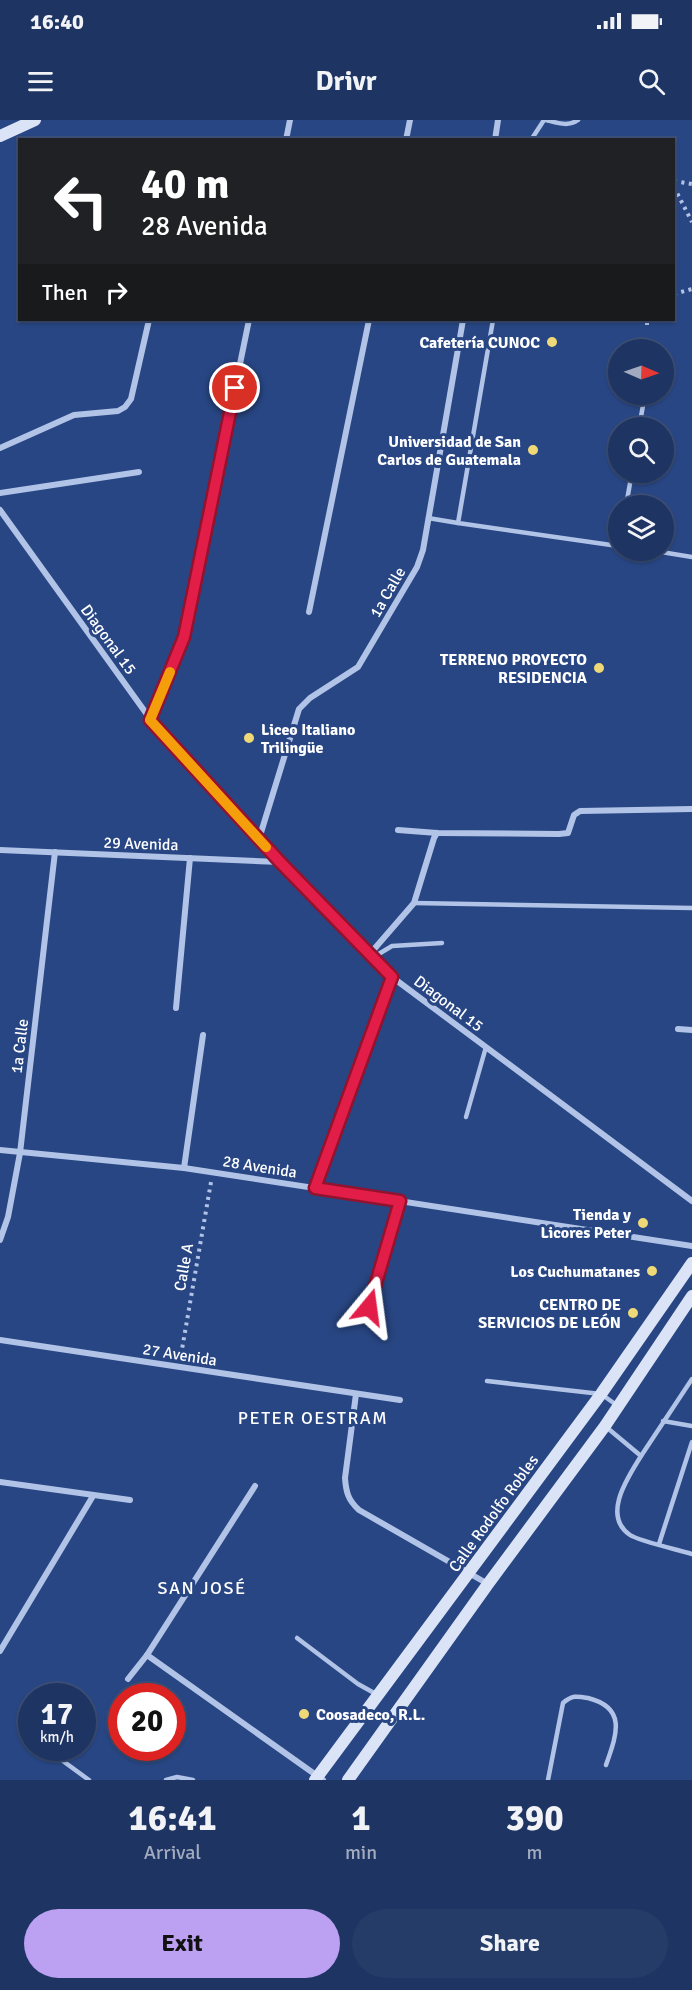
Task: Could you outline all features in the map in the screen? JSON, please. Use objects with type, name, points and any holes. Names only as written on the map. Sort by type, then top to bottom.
[{"type":"main road","points":[[0,136],[35,120]]},
{"type":"main road","name":"Calle Rodolfo Robles","points":[[319,1779],[601,1394],[692,1263]]},
{"type":"main road","points":[[348,1780],[488,1584],[619,1407],[692,1296]]},
{"type":"street","points":[[286,138],[290,120]]},
{"type":"street","points":[[406,138],[410,120]]},
{"type":"street","points":[[495,138],[498,120]]},
{"type":"street","points":[[0,448],[74,415],[118,411],[125,407],[131,399],[149,321]]},
{"type":"street","points":[[150,720],[184,637],[249,321]]},
{"type":"street","points":[[309,612],[369,321]]},
{"type":"street","name":"1a Calle","points":[[259,839],[299,709],[310,698],[352,672],[362,662],[417,567],[423,550],[463,321]]},
{"type":"street","points":[[0,493],[139,472]]},
{"type":"street","name":"Diagonal 15","points":[[0,510],[150,720],[370,957],[392,977],[692,1201]]},
{"type":"street","points":[[398,830],[438,833],[559,834],[568,833],[574,815],[580,811],[692,809]]},
{"type":"street","points":[[370,957],[414,903],[434,838],[438,833]]},
{"type":"street","name":"29 Avenida","points":[[0,850],[280,862]]},
{"type":"street","name":"1a Calle","points":[[0,1240],[8,1217],[20,1153],[55,852]]},
{"type":"street","points":[[176,1008],[190,858]]},
{"type":"street","points":[[315,1188],[392,977]]},
{"type":"street","points":[[678,1029],[692,1030]]},
{"type":"street","points":[[184,1168],[203,1035]]},
{"type":"street","name":"28 Avenida","points":[[0,1150],[213,1172],[692,1246]]},
{"type":"street","name":"27 Avenida","points":[[0,1340],[400,1401]]},
{"type":"street","points":[[356,1394],[345,1478],[346,1492],[352,1504],[358,1510],[488,1584]]},
{"type":"street","points":[[0,1482],[130,1500]]},
{"type":"street","points":[[128,1679],[147,1655],[255,1486]]},
{"type":"street","points":[[0,1651],[93,1496]]},
{"type":"street","points":[[147,1655],[319,1779]]},
{"type":"lane","points":[[532,138],[545,120],[564,124],[578,120]]},
{"type":"lane","points":[[458,523],[493,321]]},
{"type":"lane","points":[[428,518],[608,545]]},
{"type":"lane","points":[[674,554],[692,557]]},
{"type":"lane","points":[[414,903],[692,908]]},
{"type":"lane","points":[[370,957],[392,946],[442,943]]},
{"type":"lane","points":[[466,1117],[486,1047]]},
{"type":"lane","points":[[369,1307],[400,1201]]},
{"type":"lane","points":[[692,1379],[641,1456],[619,1498],[617,1514],[621,1526],[630,1536],[692,1554]]},
{"type":"lane","points":[[487,1381],[601,1394],[619,1407]]},
{"type":"lane","points":[[663,1421],[692,1426]]},
{"type":"lane","points":[[605,1426],[641,1456]]},
{"type":"lane","points":[[659,1544],[692,1443]]},
{"type":"lane","points":[[297,1638],[358,1684],[378,1696]]},
{"type":"lane","points":[[548,1780],[563,1703],[570,1697],[577,1696],[598,1701],[609,1706],[615,1717],[616,1736],[606,1765]]},
{"type":"lane","points":[[63,1761],[89,1780]]},
{"type":"lane","points":[[166,1780],[177,1777],[193,1780]]},
{"type":"path","points":[[675,180],[692,184]]},
{"type":"path","points":[[675,189],[692,222]]},
{"type":"path","points":[[675,294],[692,289]]},
{"type":"path","name":"Calle A","points":[[179,1367],[213,1172]]},
{"type":"slow traffic","points":[[170,672],[150,720],[266,847]]},
{"type":"place","name":"Cafetería CUNOC","points":[[552,342]]},
{"type":"place","name":"Universidad de San Carlos de Guatemala","points":[[533,450]]},
{"type":"place","name":"TERRENO PROYECTO RESIDENCIA","points":[[599,668]]},
{"type":"place","name":"Liceo Italiano Trilingüe","points":[[249,738]]},
{"type":"place","name":"Tienda y Licores Peter","points":[[643,1223]]},
{"type":"place","name":"Los Cuchumatanes","points":[[652,1271]]},
{"type":"place","name":"CENTRO DE SERVICIOS DE LEÓN","points":[[633,1313]]},
{"type":"place","name":"Coosadeco, R.L.","points":[[304,1714]]},
{"type":"district","name":"PETER OESTRAM","points":[[313,1418]]},
{"type":"district","name":"SAN JOSÉ","points":[[202,1588]]},
{"type":"route","points":[[235,388],[184,637],[150,720],[280,862],[392,977],[315,1188],[400,1201],[369,1307]]}]
